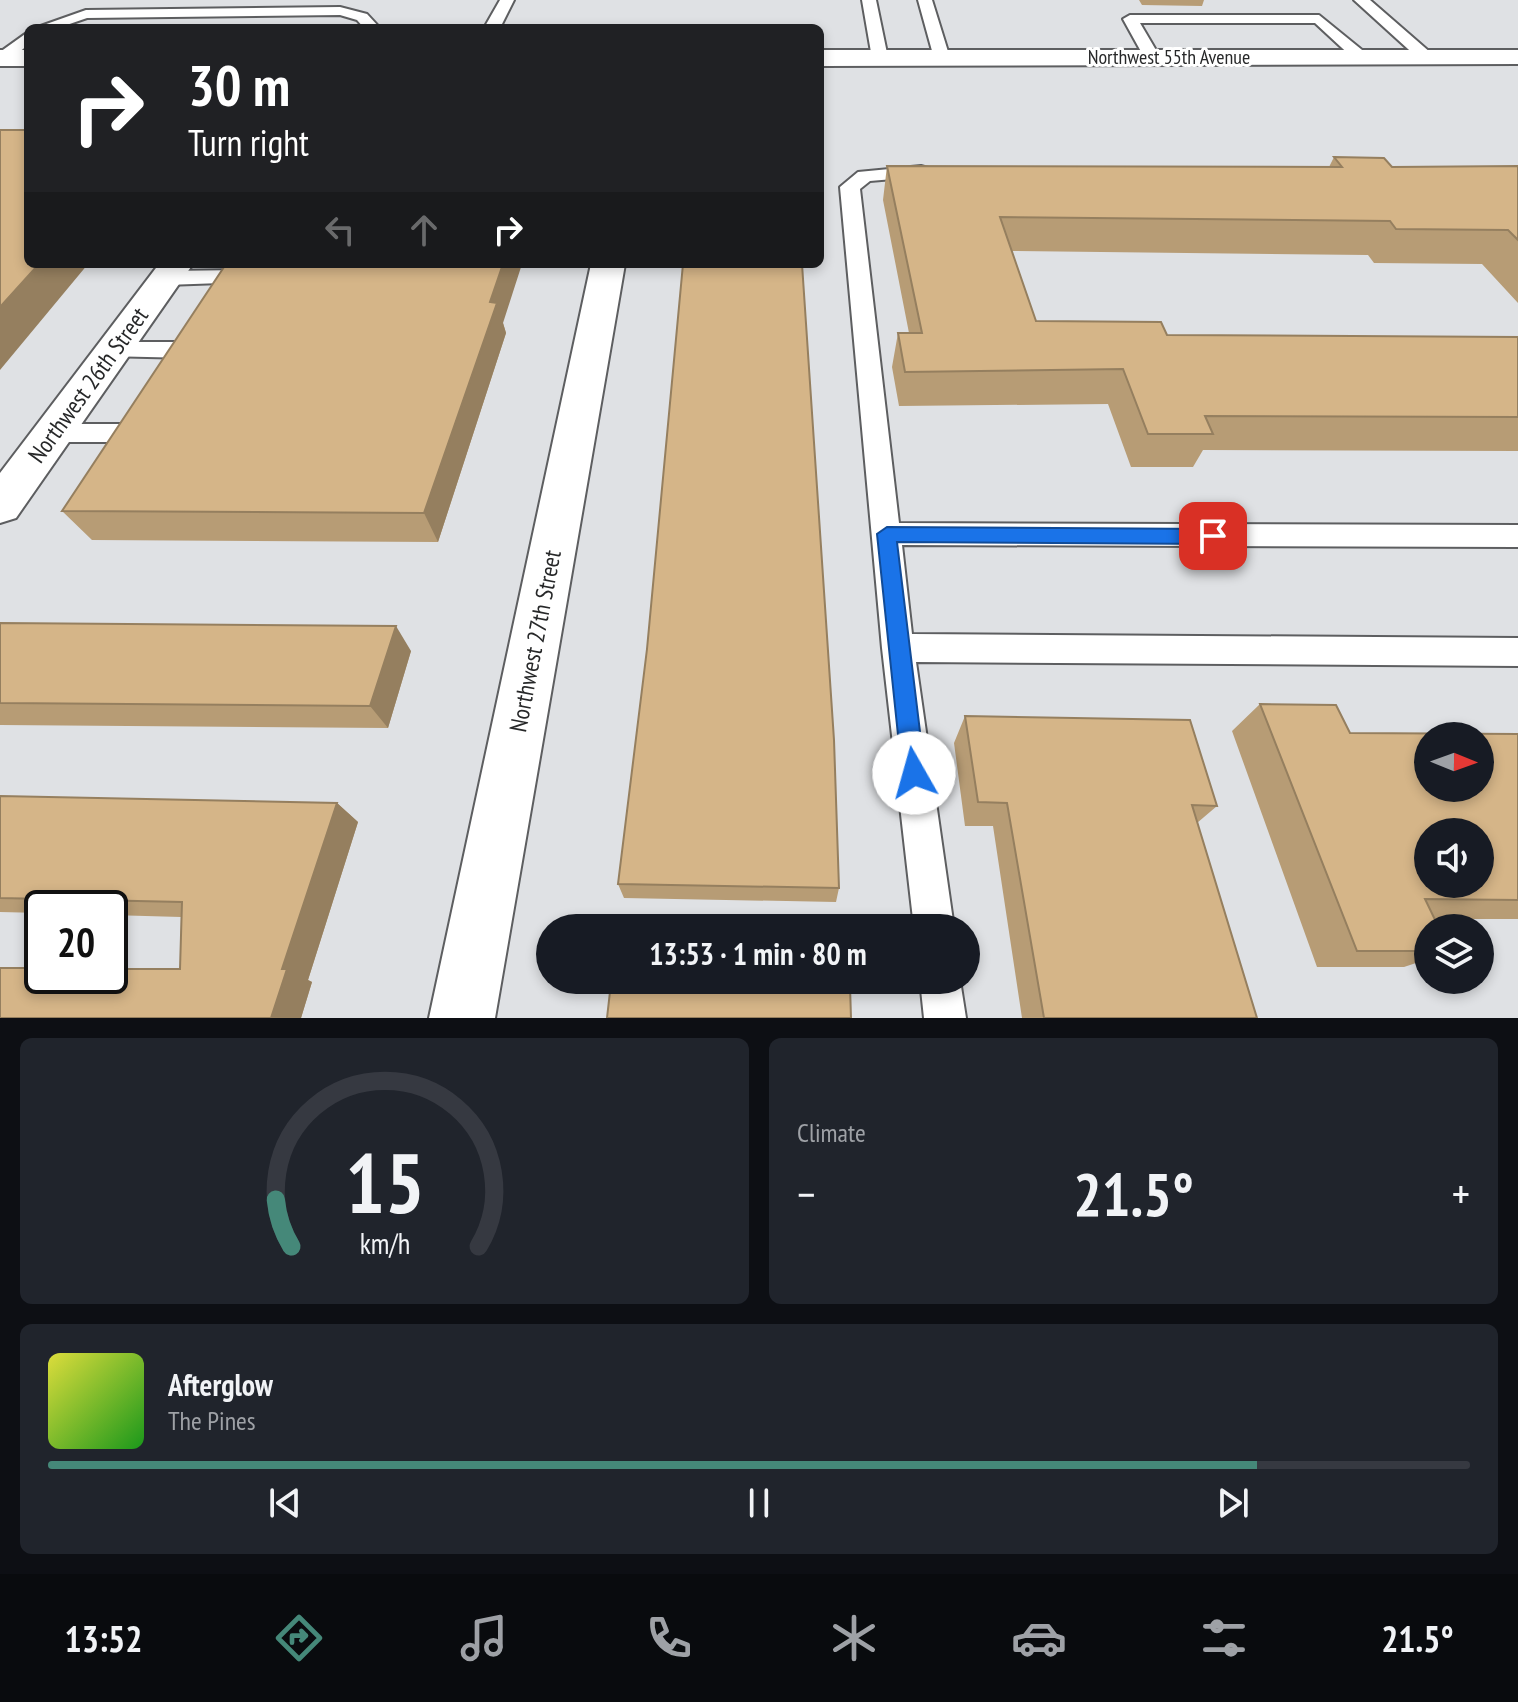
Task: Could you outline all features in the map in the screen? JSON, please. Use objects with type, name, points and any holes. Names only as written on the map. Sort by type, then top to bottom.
[{"type":"street","name":"Northwest 55th Avenue","points":[[824,58],[1518,57]]},
{"type":"street","points":[[1,58],[24,58]]},
{"type":"street","name":"Northwest 27th Street","points":[[462,1018],[607,268]]},
{"type":"street","name":"Northwest 26th Street","points":[[0,506],[171,271]]},
{"type":"lane","points":[[494,24],[507,0]]},
{"type":"lane","points":[[869,0],[880,58]]},
{"type":"lane","points":[[925,0],[942,58]]},
{"type":"lane","points":[[1361,0],[1425,56]]},
{"type":"lane","points":[[55,24],[86,14],[340,11],[362,17],[368,24]]},
{"type":"lane","points":[[1152,57],[1130,19],[1319,19],[1361,57]]},
{"type":"lane","points":[[1,58],[24,40]]},
{"type":"lane","points":[[932,914],[898,648],[850,187],[865,176],[885,172],[948,172]]},
{"type":"lane","points":[[171,271],[241,277]]},
{"type":"lane","points":[[113,350],[189,350]]},
{"type":"lane","points":[[53,433],[143,433]]},
{"type":"lane","points":[[887,534],[1518,536]]},
{"type":"lane","points":[[898,648],[1518,652]]},
{"type":"lane","points":[[942,994],[945,1018]]},
{"type":"building","points":[[0,130],[24,130],[24,268],[35,268],[0,307]]},
{"type":"building","points":[[1334,157],[1384,158],[1392,167],[1518,166],[1518,240],[1508,230],[1396,229],[1390,221],[1000,217],[1036,321],[1161,322],[1167,335],[1518,337],[1518,417],[1205,416],[1213,434],[1148,434],[1123,369],[905,372],[898,333],[922,333],[887,166],[1342,167]]},
{"type":"building","points":[[223,268],[502,268],[490,302],[497,303],[424,513],[62,511]]},
{"type":"building","points":[[683,268],[802,268],[834,740],[839,888],[618,884],[647,649]]},
{"type":"building","points":[[0,623],[396,626],[370,706],[0,703]]},
{"type":"building","points":[[1260,704],[1336,705],[1350,733],[1414,733],[1414,802],[1494,802],[1494,734],[1518,734],[1518,900],[1425,899],[1432,914],[1414,914],[1414,951],[1357,951]]},
{"type":"building","points":[[965,716],[1190,720],[1217,806],[1192,805],[1257,1018],[1044,1018],[1007,803],[978,802]]},
{"type":"building","points":[[0,796],[337,803],[282,969],[287,969],[271,1018],[0,1018],[0,968],[24,968],[24,994],[128,994],[128,969],[180,969],[182,902],[128,901],[128,890],[24,890],[24,899],[0,898]]},
{"type":"building","points":[[610,994],[850,994],[851,1018],[607,1018]]},
{"type":"route","points":[[914,773],[887,534],[1213,536]]}]
